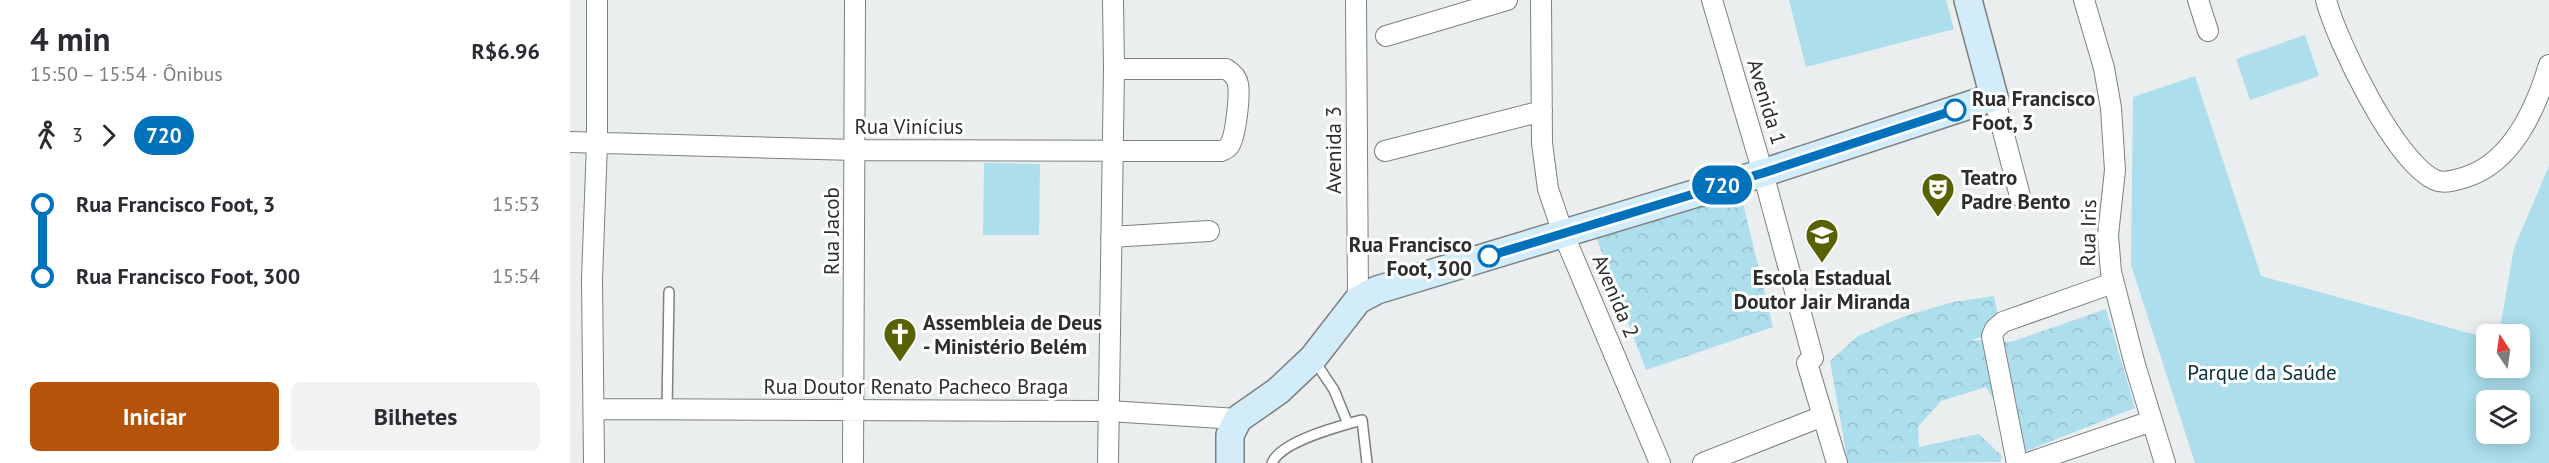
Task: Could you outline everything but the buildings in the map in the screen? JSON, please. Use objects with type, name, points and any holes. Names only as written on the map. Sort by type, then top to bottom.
[{"type":"street","points":[[594,463],[592,279],[597,143],[597,0]]},
{"type":"street","name":"Rua Jacob","points":[[853,463],[855,0]]},
{"type":"street","points":[[1108,463],[1113,0]]},
{"type":"street","name":"Avenida 3","points":[[1356,0],[1358,300]]},
{"type":"street","points":[[1386,36],[1507,0]]},
{"type":"street","name":"Avenida 2","points":[[1541,0],[1542,143],[1548,189],[1563,233],[1660,463]]},
{"type":"street","name":"Avenida 1","points":[[1712,0],[1763,173],[1823,416],[1837,463]]},
{"type":"street","points":[[1968,0],[2020,196]]},
{"type":"street","name":"Rua Iris","points":[[2084,0],[2104,68],[2111,108],[2115,170],[2108,235],[2114,283],[2165,463]]},
{"type":"street","points":[[2198,0],[2208,31]]},
{"type":"street","points":[[2326,0],[2346,57],[2373,103],[2412,161],[2426,175],[2438,182],[2455,181],[2478,173],[2498,158],[2524,126],[2540,96],[2549,65]]},
{"type":"street","name":"Rua Vinícius","points":[[570,142],[855,150],[1221,151],[1228,148],[1236,115],[1238,83],[1226,69],[1114,69]]},
{"type":"street","points":[[1230,463],[1230,435],[1238,419],[1278,391],[1313,358],[1358,300],[1377,290],[1763,173],[1994,97]]},
{"type":"street","points":[[1385,151],[1542,111]]},
{"type":"street","points":[[1111,237],[1209,231]]},
{"type":"street","points":[[2017,463],[1992,336],[1995,329],[2003,322],[2114,283]]},
{"type":"street","name":"Rua Doutor Renato Pacheco Braga","points":[[594,409],[1108,411],[1238,419]]},
{"type":"street","points":[[1703,463],[1823,416]]},
{"type":"street","points":[[2028,463],[2152,421]]},
{"type":"lane","points":[[667,408],[669,292]]},
{"type":"lane","points":[[1313,358],[1334,390],[1348,424]]},
{"type":"lane","points":[[1272,463],[1275,456],[1282,450],[1318,434],[1362,420],[1367,463]]},
{"type":"green space","points":[[1789,0],[1946,0],[1954,29],[1806,67]]},
{"type":"green space","points":[[2305,35],[2319,76],[2250,100],[2236,59]]},
{"type":"green space","name":"Parque da Saúde","points":[[2195,76],[2261,276],[2476,335],[2476,378],[2530,378],[2530,324],[2501,324],[2514,248],[2549,166],[2549,463],[2195,463],[2131,265],[2133,97]]},
{"type":"green space","points":[[984,163],[1040,164],[1039,235],[983,235]]},
{"type":"green space","points":[[1740,191],[1773,327],[1646,370],[1595,234]]},
{"type":"green space","points":[[1994,296],[2001,332],[1971,340],[2011,342],[2106,309],[2135,408],[2024,452],[1986,387],[1941,401],[1918,427],[1919,447],[1979,434],[2002,456],[2000,462],[1848,463],[1830,361],[1858,336],[1905,316],[1953,302]]},
{"type":"bus line","name":"720","points":[[1489,256],[1763,173],[1955,110]]},
{"type":"place","name":"Rua Francisco Foot, 3","points":[[1955,110]]},
{"type":"place","name":"Teatro Padre Bento","points":[[1938,218]]},
{"type":"place","name":"Rua Francisco Foot, 300","points":[[1489,256]]},
{"type":"place","name":"Escola Estadual Doutor Jair Miranda","points":[[1822,264]]},
{"type":"place","name":"Assembleia de Deus - Ministério Belém","points":[[900,363]]}]
